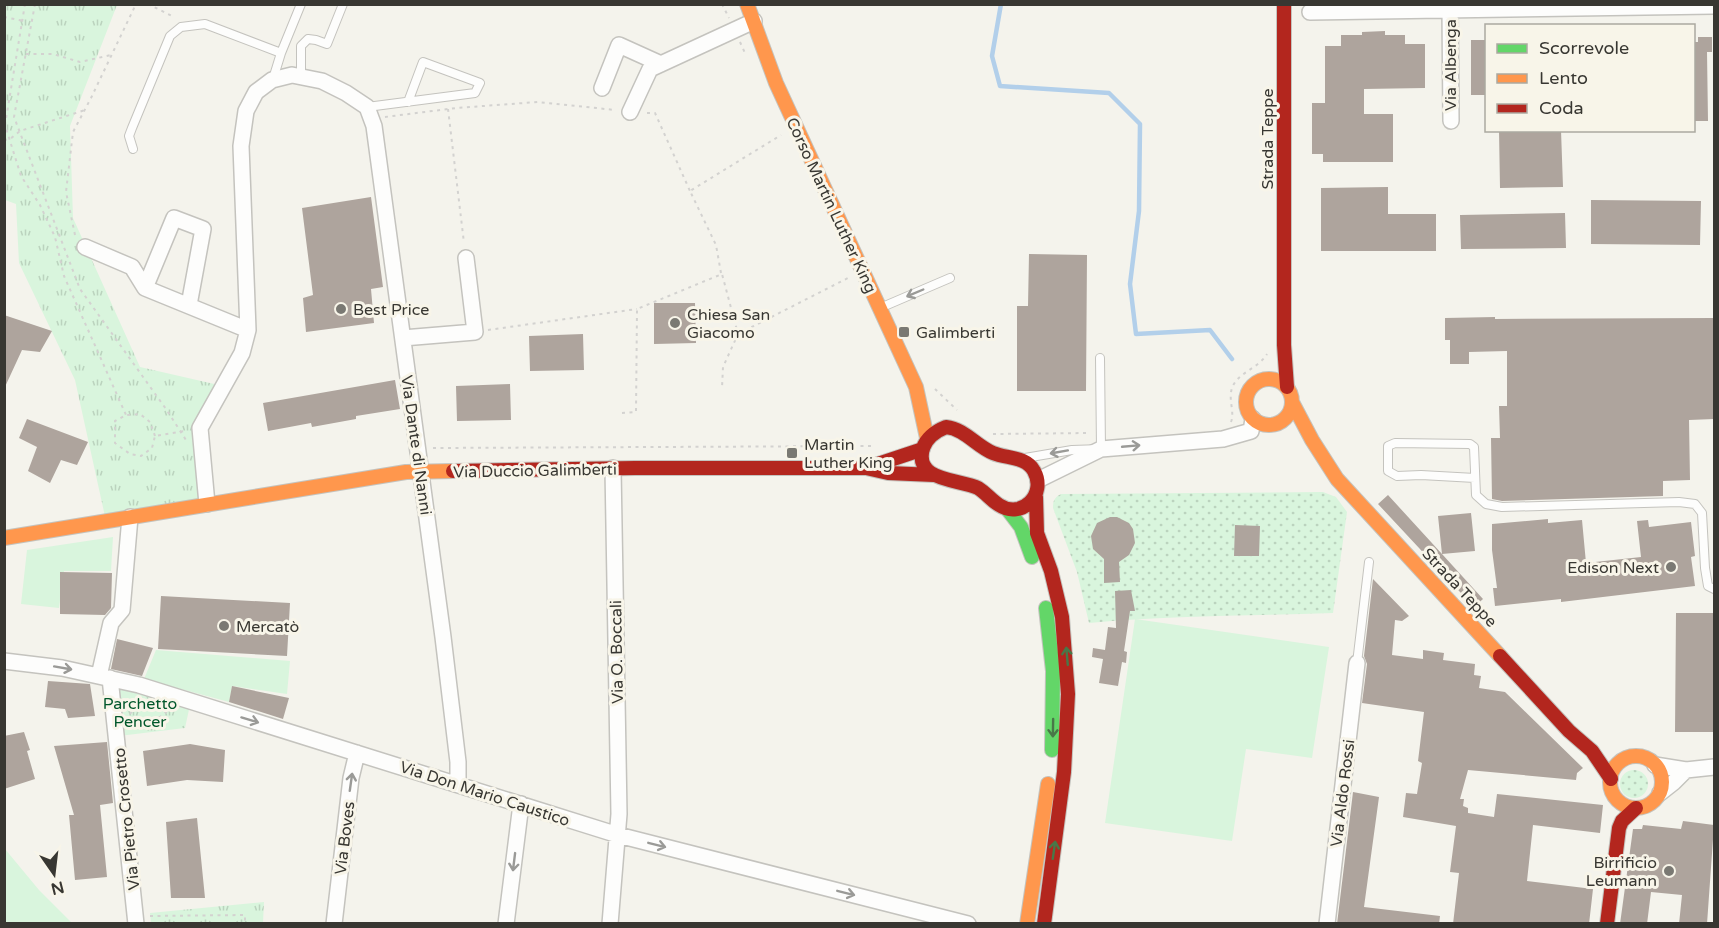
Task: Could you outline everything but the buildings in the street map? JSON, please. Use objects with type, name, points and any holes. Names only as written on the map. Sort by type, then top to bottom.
[{"type":"street","name":"Corso Martin Luther King","points":[[747,4],[776,83],[916,387],[925,443],[924,460],[928,470],[934,475]]},
{"type":"street","name":"Strada Teppe","points":[[1284,4],[1284,345],[1287,387]]},
{"type":"street","name":"Via Albenga","points":[[1310,12],[1714,6]]},
{"type":"street","name":"Via Albenga","points":[[1450,9],[1451,121]]},
{"type":"street","points":[[630,112],[650,69],[754,21]]},
{"type":"street","points":[[602,88],[619,45],[661,64]]},
{"type":"street","points":[[207,504],[200,428],[242,353],[248,330],[240,146],[246,111],[256,92],[272,80],[292,75],[322,81],[346,93],[369,113]]},
{"type":"street","name":"Via Dante di Nanni","points":[[369,113],[374,126],[421,472],[455,739],[458,784]]},
{"type":"street","points":[[145,288],[174,218],[203,230],[189,306]]},
{"type":"street","points":[[85,247],[132,267],[145,288],[248,330]]},
{"type":"street","points":[[403,338],[475,332],[466,258]]},
{"type":"street","points":[[1260,381],[1275,380],[1287,387],[1290,392],[1293,404],[1287,417],[1276,425],[1268,426],[1253,419],[1246,406],[1246,398],[1284,345]]},
{"type":"street","name":"Corso Martin Luther King","points":[[916,387],[937,407],[959,421],[984,450],[1018,459]]},
{"type":"street","name":"Strada Teppe","points":[[1293,404],[1312,440],[1337,479],[1569,731],[1592,751],[1611,779]]},
{"type":"street","points":[[1038,480],[1101,449],[1223,439],[1251,430],[1253,419]]},
{"type":"street","name":"Via Duccio Galimberti","points":[[866,468],[900,459],[925,443],[937,429],[959,421]]},
{"type":"street","points":[[1276,425],[1312,440]]},
{"type":"street","points":[[1018,459],[1034,469],[1038,480],[1037,532],[1051,571],[1062,617],[1068,694],[1064,772],[1044,924]]},
{"type":"street","name":"Via Duccio Galimberti","points":[[4,538],[405,472],[613,468],[866,468],[888,473],[934,475],[966,483],[978,488],[1008,510]]},
{"type":"street","name":"Via O. Boccali","points":[[610,924],[618,835],[613,468]]},
{"type":"street","points":[[1008,510],[1025,508],[1036,497]]},
{"type":"street","points":[[1008,510],[1021,527],[1038,575],[1048,620],[1053,702],[1050,770],[1027,924]]},
{"type":"street","name":"Via Pietro Crosetto","points":[[130,517],[122,610],[111,623],[105,677],[136,920]]},
{"type":"street","name":"Via Don Mario Caustico","points":[[4,661],[62,668],[139,685],[618,835],[968,924]]},
{"type":"street","name":"Via Aldo Rossi","points":[[1327,924],[1357,663]]},
{"type":"street","name":"Strada Teppe","points":[[1592,751],[1620,761]]},
{"type":"street","name":"Via Boves","points":[[334,924],[351,778],[357,753]]},
{"type":"street","points":[[1636,808],[1622,804],[1612,791],[1611,779],[1620,761],[1636,756],[1644,757],[1655,765],[1661,775],[1660,793]]},
{"type":"street","points":[[1655,765],[1686,770],[1714,767]]},
{"type":"street","points":[[1607,924],[1619,828],[1622,821],[1636,808],[1648,805],[1686,770]]},
{"type":"street","points":[[1616,798],[1615,813],[1619,828]]},
{"type":"street","points":[[506,924],[521,804]]},
{"type":"lane","points":[[272,80],[301,4]]},
{"type":"lane","points":[[301,77],[301,46],[308,39],[327,44],[343,4]]},
{"type":"lane","points":[[133,148],[129,136],[132,128],[170,36],[181,27],[205,24],[281,53]]},
{"type":"lane","points":[[369,113],[408,102],[475,93],[480,83],[423,62],[408,102]]},
{"type":"lane","points":[[879,308],[950,278]]},
{"type":"lane","points":[[1018,459],[1072,450],[1101,449],[1100,358]]},
{"type":"lane","points":[[1475,478],[1397,476],[1388,471],[1388,446],[1395,443],[1470,444],[1474,447],[1476,495],[1486,504],[1502,507],[1679,502],[1695,504],[1702,513],[1708,586],[1714,590]]},
{"type":"lane","points":[[1357,663],[1369,562]]},
{"type":"path","points":[[26,4],[5,125],[21,176],[40,205],[55,237],[64,276],[126,415]]},
{"type":"path","points":[[85,247],[74,234],[66,192],[72,132],[113,55],[136,4]]},
{"type":"path","points":[[148,4],[190,25]]},
{"type":"path","points":[[722,4],[749,60]]},
{"type":"path","points":[[4,17],[24,21]]},
{"type":"path","points":[[26,54],[53,54],[80,62],[113,55]]},
{"type":"path","points":[[369,113],[538,102],[655,113],[716,244],[738,333],[723,367],[722,388]]},
{"type":"path","points":[[447,109],[466,258]]},
{"type":"path","points":[[4,140],[10,139],[20,131],[85,110]]},
{"type":"path","points":[[690,191],[783,134]]},
{"type":"path","points":[[475,332],[637,309],[722,274]]},
{"type":"path","points":[[738,333],[852,276]]},
{"type":"path","points":[[622,413],[636,412],[637,309]]},
{"type":"path","points":[[1226,427],[1233,419],[1230,396],[1233,385],[1242,375],[1257,365],[1269,350]]},
{"type":"path","points":[[916,387],[930,382],[959,421]]},
{"type":"path","points":[[140,414],[150,422],[155,436],[152,448],[141,456],[121,449],[115,443],[115,421],[126,415],[140,414]]},
{"type":"path","points":[[155,436],[200,428]]},
{"type":"path","points":[[987,434],[1102,433]]},
{"type":"path","points":[[418,451],[443,448],[882,446]]},
{"type":"path","points":[[156,702],[137,705],[126,719],[150,720],[160,717],[167,712],[170,704]]},
{"type":"path","points":[[136,920],[245,915],[245,924]]},
{"type":"green space","points":[[5,5],[117,5],[70,126],[73,218],[140,367],[223,386],[200,428],[207,504],[106,521],[75,380],[19,263],[16,204],[5,200]]},
{"type":"green space","points":[[1323,492],[1336,497],[1347,512],[1333,613],[1180,617],[1089,623],[1077,572],[1053,508],[1055,499],[1061,494]]},
{"type":"green space","points":[[113,537],[111,571],[64,571],[59,608],[21,604],[27,550]]},
{"type":"green space","points":[[1135,619],[1329,647],[1312,758],[1246,749],[1232,841],[1105,823]]},
{"type":"green space","points":[[156,650],[290,661],[287,694],[232,686],[229,702],[144,679]]},
{"type":"green space","name":"Parchetto Pencer","points":[[115,684],[190,705],[185,728],[119,736]]},
{"type":"green space","points":[[1634,770],[1644,774],[1648,784],[1644,794],[1634,798],[1624,794],[1620,784],[1624,774]]},
{"type":"green space","points":[[5,849],[39,890],[72,923],[5,923]]},
{"type":"green space","points":[[264,902],[263,923],[151,923],[150,913]]},
{"type":"waterway","points":[[1001,4],[992,56],[1000,86],[1109,93],[1140,124],[1139,211],[1130,284],[1136,334],[1210,330],[1232,359]]},
{"type":"traffic: fast","points":[[1008,510],[1021,527],[1032,557]]},
{"type":"traffic: fast","points":[[1046,608],[1053,671],[1052,750]]},
{"type":"traffic: slow","points":[[747,4],[776,83],[916,387],[927,438]]},
{"type":"traffic: slow","points":[[1269,379],[1285,386],[1292,402],[1285,418],[1269,425],[1253,418],[1246,402],[1253,386],[1269,379]]},
{"type":"traffic: slow","points":[[1293,404],[1312,440],[1337,479],[1500,656]]},
{"type":"traffic: slow","points":[[4,538],[406,472],[453,471]]},
{"type":"traffic: slow","points":[[1636,756],[1646,758],[1654,764],[1660,772],[1662,782],[1660,792],[1654,800],[1646,806],[1636,808],[1626,806],[1618,800],[1612,792],[1610,782],[1612,772],[1618,764],[1626,758],[1636,756]]},
{"type":"traffic: slow","points":[[1027,924],[1048,784]]},
{"type":"traffic: jam","points":[[1284,4],[1284,345],[1287,387]]},
{"type":"traffic: jam","points":[[946,427],[965,434],[993,453],[1021,460],[1031,466],[1037,480],[1035,496],[1024,507],[1008,509],[996,503],[978,488],[931,473],[925,467],[922,459],[923,448],[932,435],[946,427]]},
{"type":"traffic: jam","points":[[872,466],[923,449]]},
{"type":"traffic: jam","points":[[453,471],[866,468],[888,473],[934,475]]},
{"type":"traffic: jam","points":[[1036,497],[1037,533],[1051,571],[1062,617],[1068,694],[1064,772],[1044,924]]},
{"type":"traffic: jam","points":[[1500,656],[1569,731],[1592,751],[1611,779]]},
{"type":"traffic: jam","points":[[1607,924],[1619,828],[1622,821],[1636,808]]},
{"type":"place","name":"Best Price","points":[[341,309]]},
{"type":"place","name":"Chiesa San Giacomo","points":[[675,323]]},
{"type":"place","name":"Galimberti","points":[[904,332]]},
{"type":"place","name":"Martin Luther King","points":[[792,453]]},
{"type":"place","name":"Edison Next","points":[[1671,567]]},
{"type":"place","name":"Mercatò","points":[[224,626]]},
{"type":"place","name":"Birrificio Leumann","points":[[1669,871]]}]
